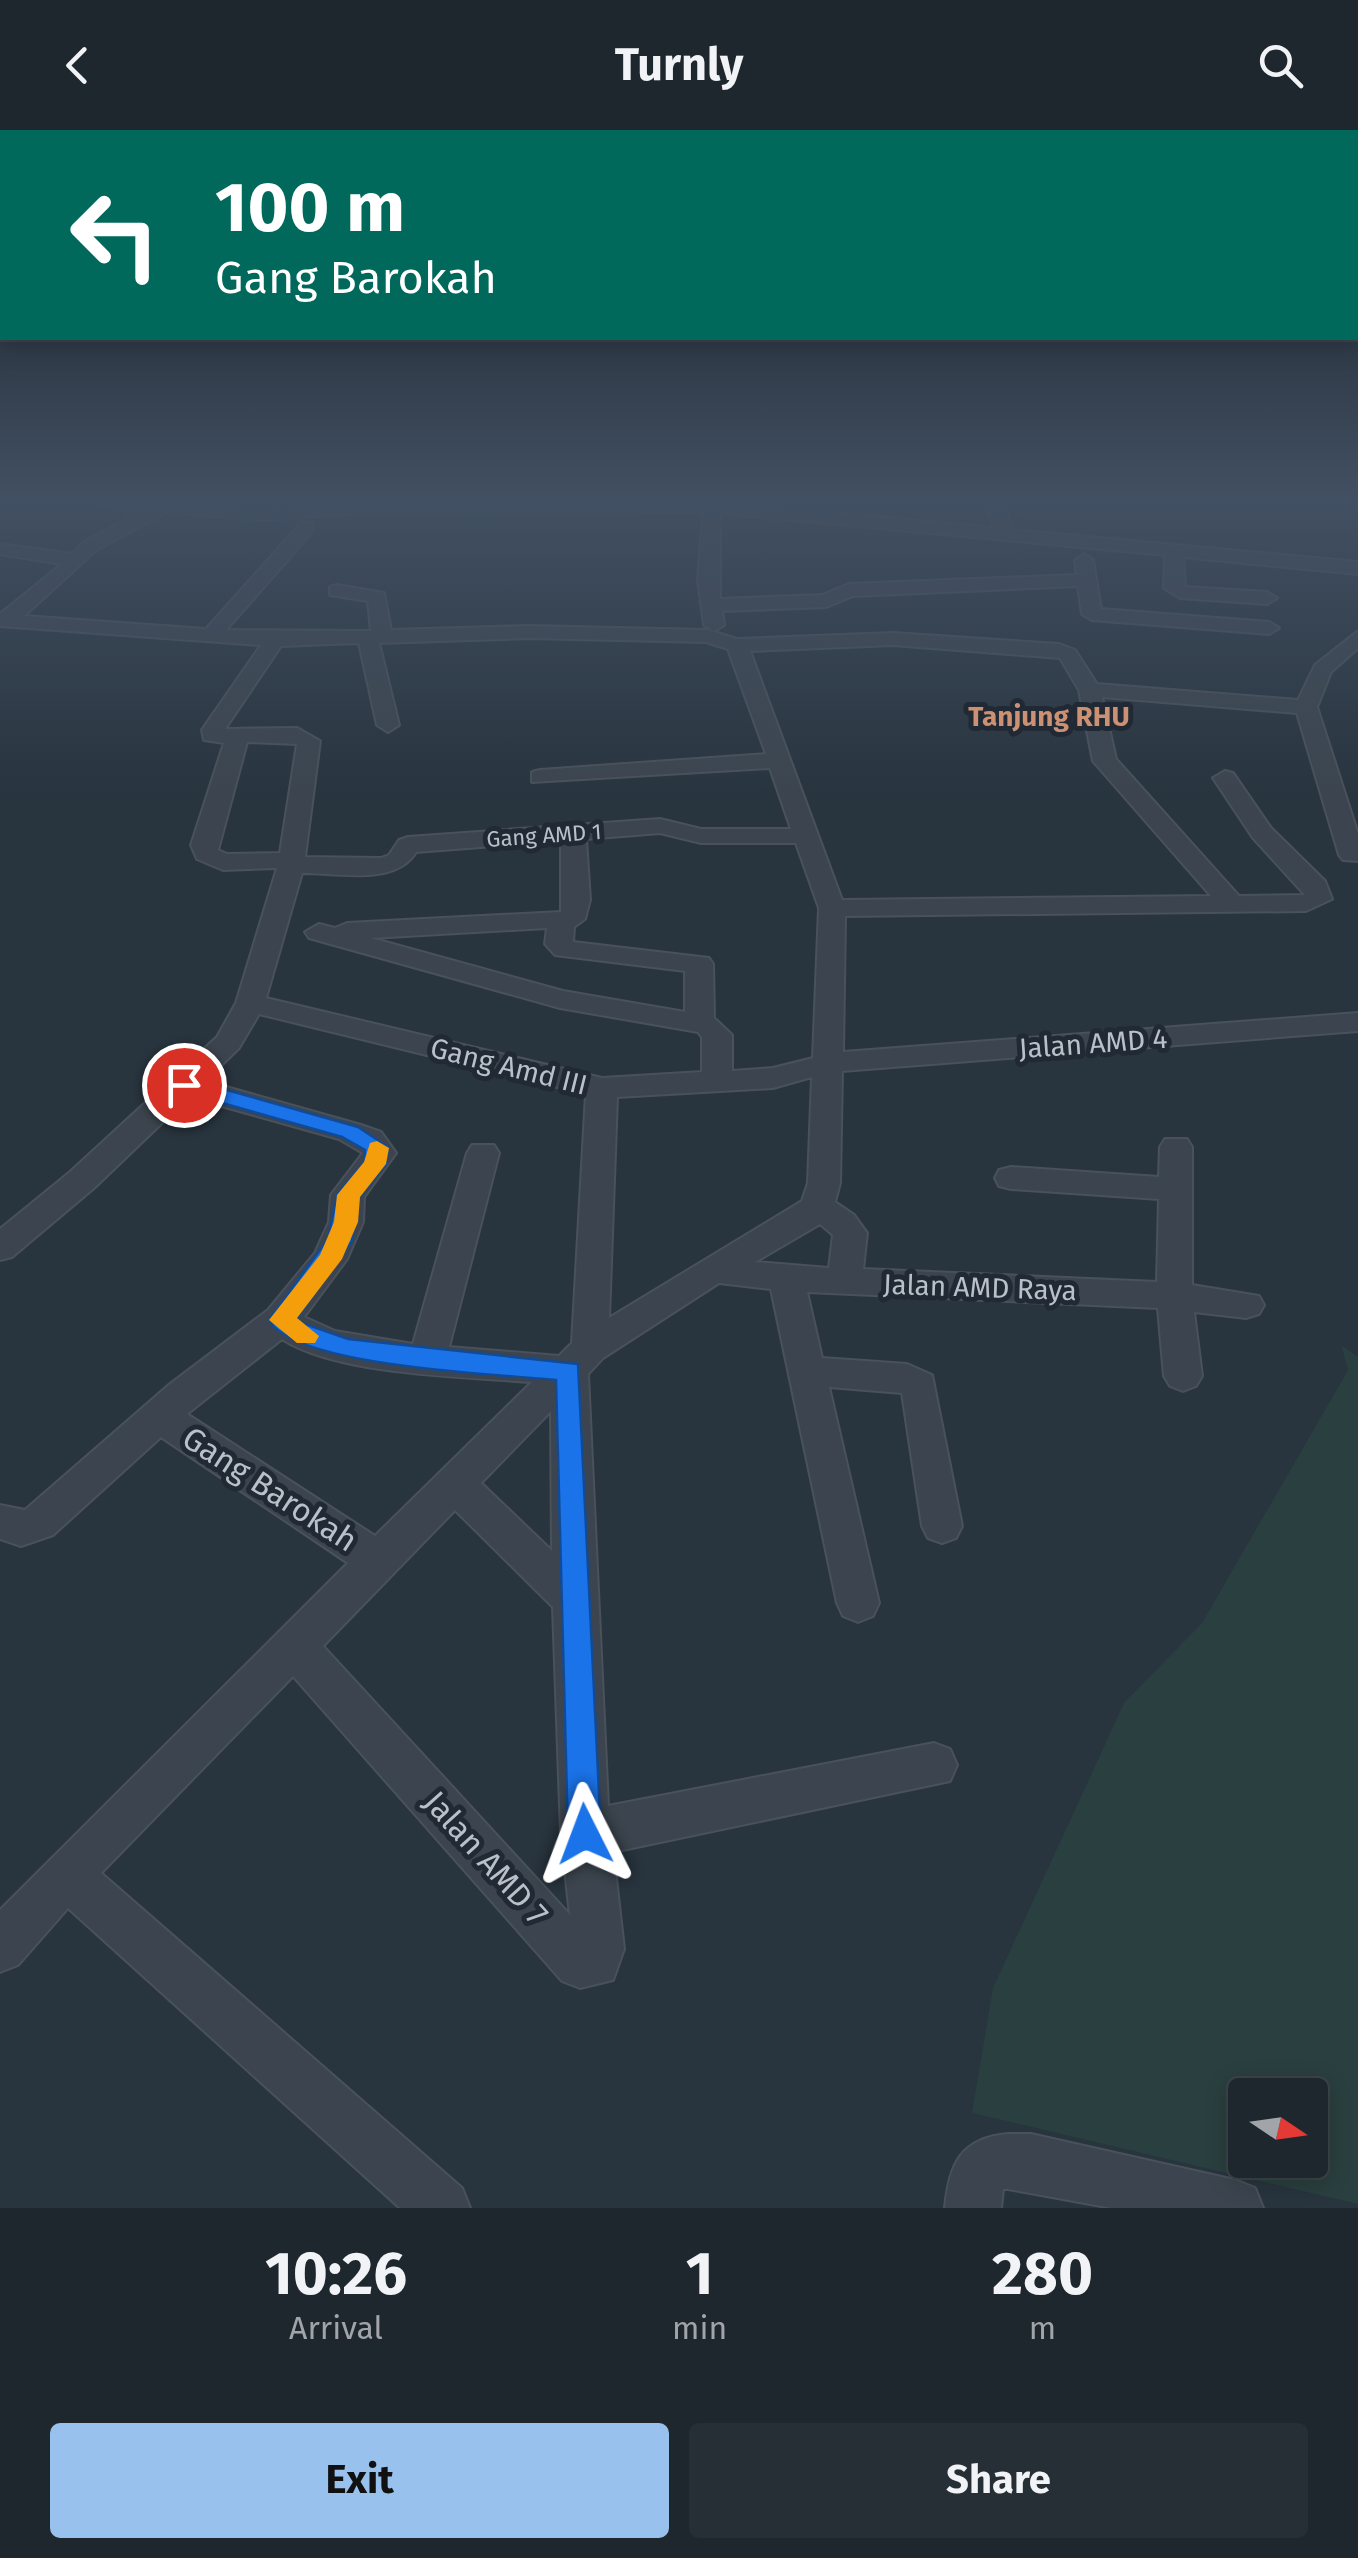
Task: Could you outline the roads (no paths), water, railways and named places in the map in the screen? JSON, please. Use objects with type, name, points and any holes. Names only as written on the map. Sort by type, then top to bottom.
[{"type":"street","points":[[3,620],[35,599]]},
{"type":"street","points":[[213,633],[243,599]]},
{"type":"street","points":[[376,599],[375,637],[388,725]]},
{"type":"street","points":[[0,1946],[66,1874],[580,1360],[714,1268],[788,1229],[818,1206],[824,1183],[832,908],[782,760],[719,629],[712,599]]},
{"type":"street","points":[[719,629],[830,599]]},
{"type":"street","points":[[1090,599],[1092,614],[1269,628]]},
{"type":"street","points":[[3,620],[275,640],[719,629],[1058,650],[1068,654],[1090,690],[1105,761],[1232,904]]},
{"type":"street","points":[[1352,855],[1306,706],[1322,669],[1358,638]]},
{"type":"street","points":[[0,1248],[82,1180],[229,1042],[250,1003],[292,862],[309,741],[297,735],[212,735],[275,640]]},
{"type":"street","points":[[1090,690],[1306,706]]},
{"type":"street","name":"Gang AMD 1","points":[[236,737],[204,844],[206,854],[223,862],[384,866],[400,860],[408,845],[660,826],[702,836],[808,836]]},
{"type":"street","points":[[540,777],[782,760]]},
{"type":"street","points":[[832,908],[1306,903],[1320,896],[1262,833],[1225,778]]},
{"type":"street","points":[[272,932],[561,921],[577,914],[574,835]]},
{"type":"street","points":[[561,921],[558,944],[565,949],[699,964],[700,1023]]},
{"type":"street","points":[[319,932],[560,999],[700,1023],[712,1028],[716,1035],[717,1082]]},
{"type":"street","name":"Gang Amd III","points":[[250,1003],[602,1088],[788,1076],[829,1062]]},
{"type":"street","name":"Jalan AMD 4","points":[[829,1062],[1358,1022]]},
{"type":"street","name":"Gang Barokah","points":[[0,1522],[22,1530],[39,1523],[182,1395],[282,1320],[330,1259],[346,1222],[348,1195],[380,1153],[370,1140],[350,1132],[184,1085]]},
{"type":"street","name":"Jalan AMD 7","points":[[294,1644],[588,1965],[596,1962],[599,1949],[585,1834],[574,1599],[580,1360],[602,1088]]},
{"type":"street","points":[[1176,1147],[1174,1295],[1184,1376]]},
{"type":"street","points":[[428,1357],[482,1153]]},
{"type":"street","points":[[1011,1178],[1176,1189]]},
{"type":"street","points":[[818,1206],[842,1222],[850,1233],[844,1284]]},
{"type":"street","name":"Jalan AMD Raya","points":[[714,1268],[787,1282],[1014,1286],[1174,1295],[1246,1306]]},
{"type":"street","points":[[787,1282],[858,1602]]},
{"type":"street","points":[[282,1320],[290,1328],[334,1345],[428,1357],[580,1360]]},
{"type":"street","points":[[808,1371],[907,1379],[919,1385],[942,1526]]},
{"type":"street","name":"Gang Barokah","points":[[161,1417],[379,1561]]},
{"type":"street","points":[[457,1486],[574,1599]]},
{"type":"street","points":[[585,1834],[934,1765]]},
{"type":"street","points":[[66,1874],[442,2208]]},
{"type":"street","points":[[973,2208],[976,2174],[986,2164],[1000,2161],[1030,2162],[1234,2208]]},
{"type":"district","name":"Tanjung RHU","points":[[1049,716]]}]
